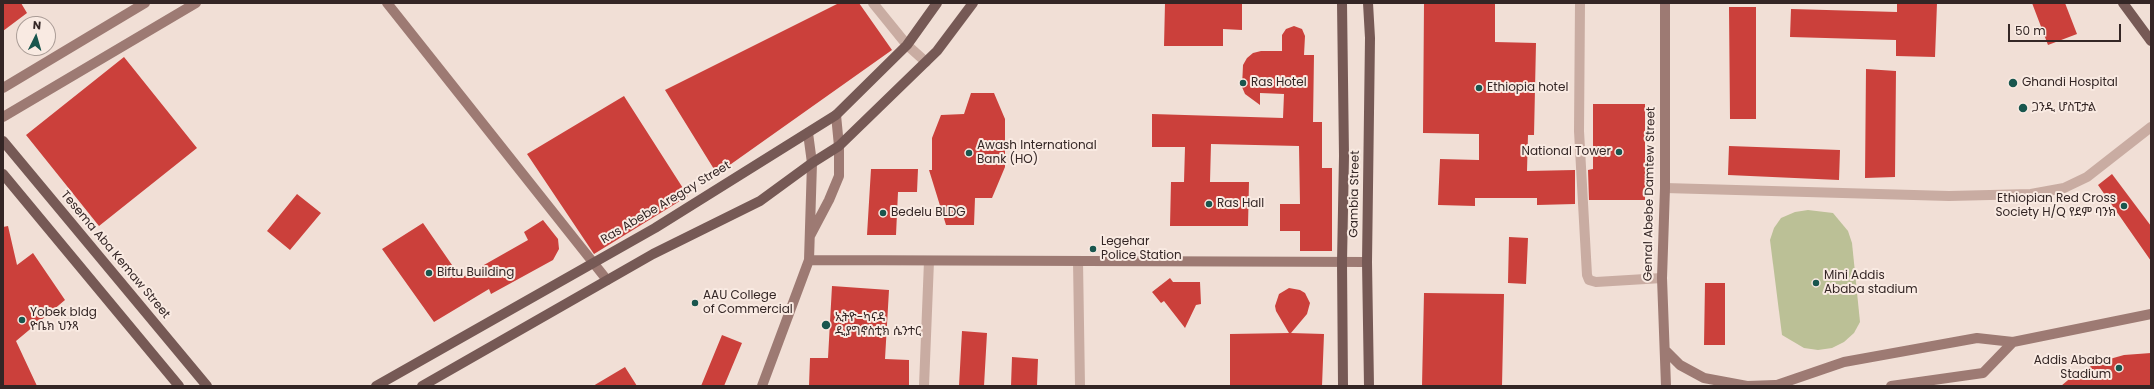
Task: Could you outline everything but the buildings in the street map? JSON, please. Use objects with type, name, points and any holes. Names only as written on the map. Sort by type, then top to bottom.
[{"type":"main road","name":"Ras Abebe Aregay Street","points":[[376,386],[592,262],[655,228],[836,115],[907,45],[937,3]]},
{"type":"main road","points":[[422,386],[653,254],[760,202],[812,163],[839,146],[937,51],[973,3]]},
{"type":"main road","name":"Gambia Street","points":[[1342,3],[1344,156],[1342,262],[1343,386]]},
{"type":"main road","name":"Gambia Street","points":[[1368,3],[1370,38],[1367,262],[1369,386]]},
{"type":"main road","points":[[2123,3],[2151,41]]},
{"type":"main road","name":"Tesema Aba Kemaw Street","points":[[3,141],[207,386]]},
{"type":"main road","points":[[3,174],[179,386]]},
{"type":"street","points":[[3,88],[145,3]]},
{"type":"street","points":[[3,117],[196,3]]},
{"type":"street","points":[[387,3],[607,280]]},
{"type":"street","points":[[873,3],[907,45],[926,62]]},
{"type":"street","points":[[1580,3],[1579,131],[1587,275],[1589,280],[1596,282],[1662,278]]},
{"type":"street","name":"Genral Abebe Damtew Street","points":[[1665,3],[1662,278],[1666,386]]},
{"type":"street","points":[[809,238],[829,200],[838,176],[839,146],[836,115]]},
{"type":"street","points":[[1664,188],[1941,195],[2031,194],[2064,188],[2087,177],[2151,127]]},
{"type":"street","points":[[762,386],[809,260],[812,163],[808,133]]},
{"type":"street","points":[[809,260],[1367,262]]},
{"type":"street","points":[[924,386],[929,261]]},
{"type":"street","points":[[1078,261],[1080,386]]},
{"type":"street","points":[[1664,350],[1680,365],[1704,378],[1747,386],[1775,386],[1844,362],[1977,338],[2013,342],[2151,314]]},
{"type":"street","points":[[1891,386],[1984,373],[2013,342]]},
{"type":"green space","name":"Mini Addis Ababa stadium","points":[[1808,210],[1833,213],[1848,231],[1852,243],[1860,322],[1854,333],[1844,342],[1832,348],[1818,350],[1804,348],[1782,335],[1770,240],[1774,228],[1781,218],[1795,212]]},
{"type":"place","name":"Ras Hotel","points":[[1243,83]]},
{"type":"place","name":"Ghandi Hospital","points":[[2013,83]]},
{"type":"place","name":"Ethiopia hotel","points":[[1479,88]]},
{"type":"place","name":"ጋንዲ ሆስፒታል","points":[[2023,108]]},
{"type":"place","name":"National Tower","points":[[1619,152]]},
{"type":"place","name":"Awash International Bank (HO)","points":[[969,153]]},
{"type":"place","name":"Ras Hall","points":[[1209,204]]},
{"type":"place","name":"Ethiopian Red Cross Society H/Q የደም ባንክ","points":[[2124,206]]},
{"type":"place","name":"Bedelu BLDG","points":[[883,213]]},
{"type":"place","name":"Legehar Police Station","points":[[1093,249]]},
{"type":"place","name":"Biftu Building","points":[[429,273]]},
{"type":"place","name":"Mini Addis Ababa stadium","points":[[1816,283]]},
{"type":"place","name":"AAU College of Commercial","points":[[695,303]]},
{"type":"place","name":"Yobek bldg ዮቤክ ህንጻ","points":[[22,320]]},
{"type":"place","name":"ኢትዮ-ካናዳ ዲያግኖስቲክ ሴንተር","points":[[826,325]]},
{"type":"place","name":"Addis Ababa Stadium","points":[[2119,368]]}]
